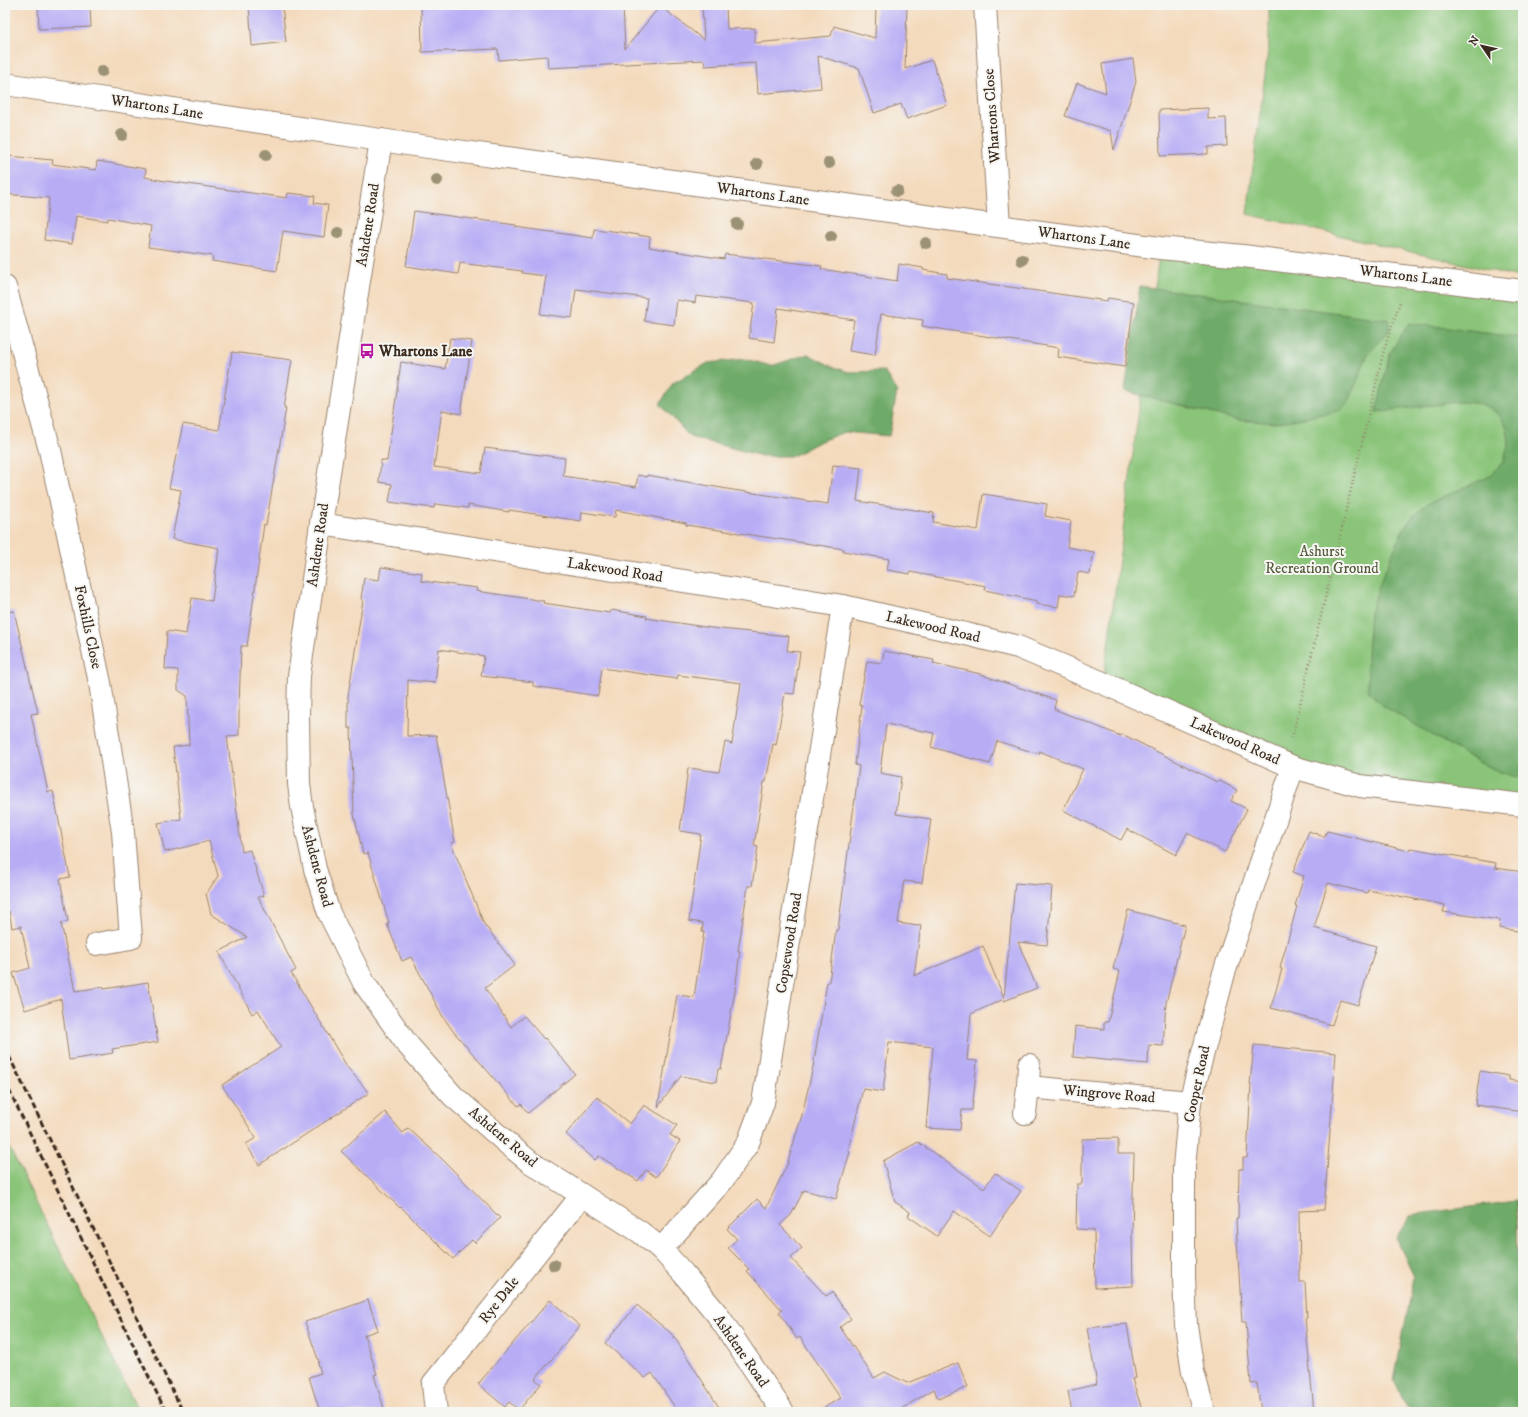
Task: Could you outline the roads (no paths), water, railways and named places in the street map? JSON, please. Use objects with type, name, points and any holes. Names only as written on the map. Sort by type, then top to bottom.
[{"type":"street","name":"Whartons Close","points":[[985,5],[999,226]]},
{"type":"street","name":"Whartons Lane","points":[[5,84],[381,140],[1160,248],[1243,256],[1523,291]]},
{"type":"street","name":"Ashdene Road","points":[[381,140],[321,524],[299,676],[299,784],[302,807],[315,869],[329,913],[364,983],[407,1044],[453,1096],[530,1162],[640,1232],[661,1249],[717,1314],[783,1412]]},
{"type":"street","name":"Foxhills Close","points":[[5,287],[50,450],[100,683],[122,832],[132,938],[97,944]]},
{"type":"street","name":"Lakewood Road","points":[[321,524],[843,606],[1018,648],[1103,683],[1289,765],[1360,786],[1523,805]]},
{"type":"street","name":"Copsewood Road","points":[[661,1249],[722,1181],[748,1143],[764,1103],[843,606]]},
{"type":"street","name":"Cooper Road","points":[[1204,1412],[1192,1372],[1186,1325],[1184,1278],[1184,1167],[1190,1102],[1224,973],[1289,765]]},
{"type":"street","name":"Wingrove Road","points":[[1025,1113],[1028,1076],[1190,1102]]},
{"type":"street","name":"Rye Dale","points":[[436,1412],[433,1384],[582,1195]]},
{"type":"railway","points":[[5,1048],[183,1412]]},
{"type":"railway","points":[[5,1082],[166,1412]]},
{"type":"place","name":"Whartons Lane","points":[[367,351]]},
{"type":"park label","name":"Ashurst Recreation Ground","points":[[1322,560]]}]
